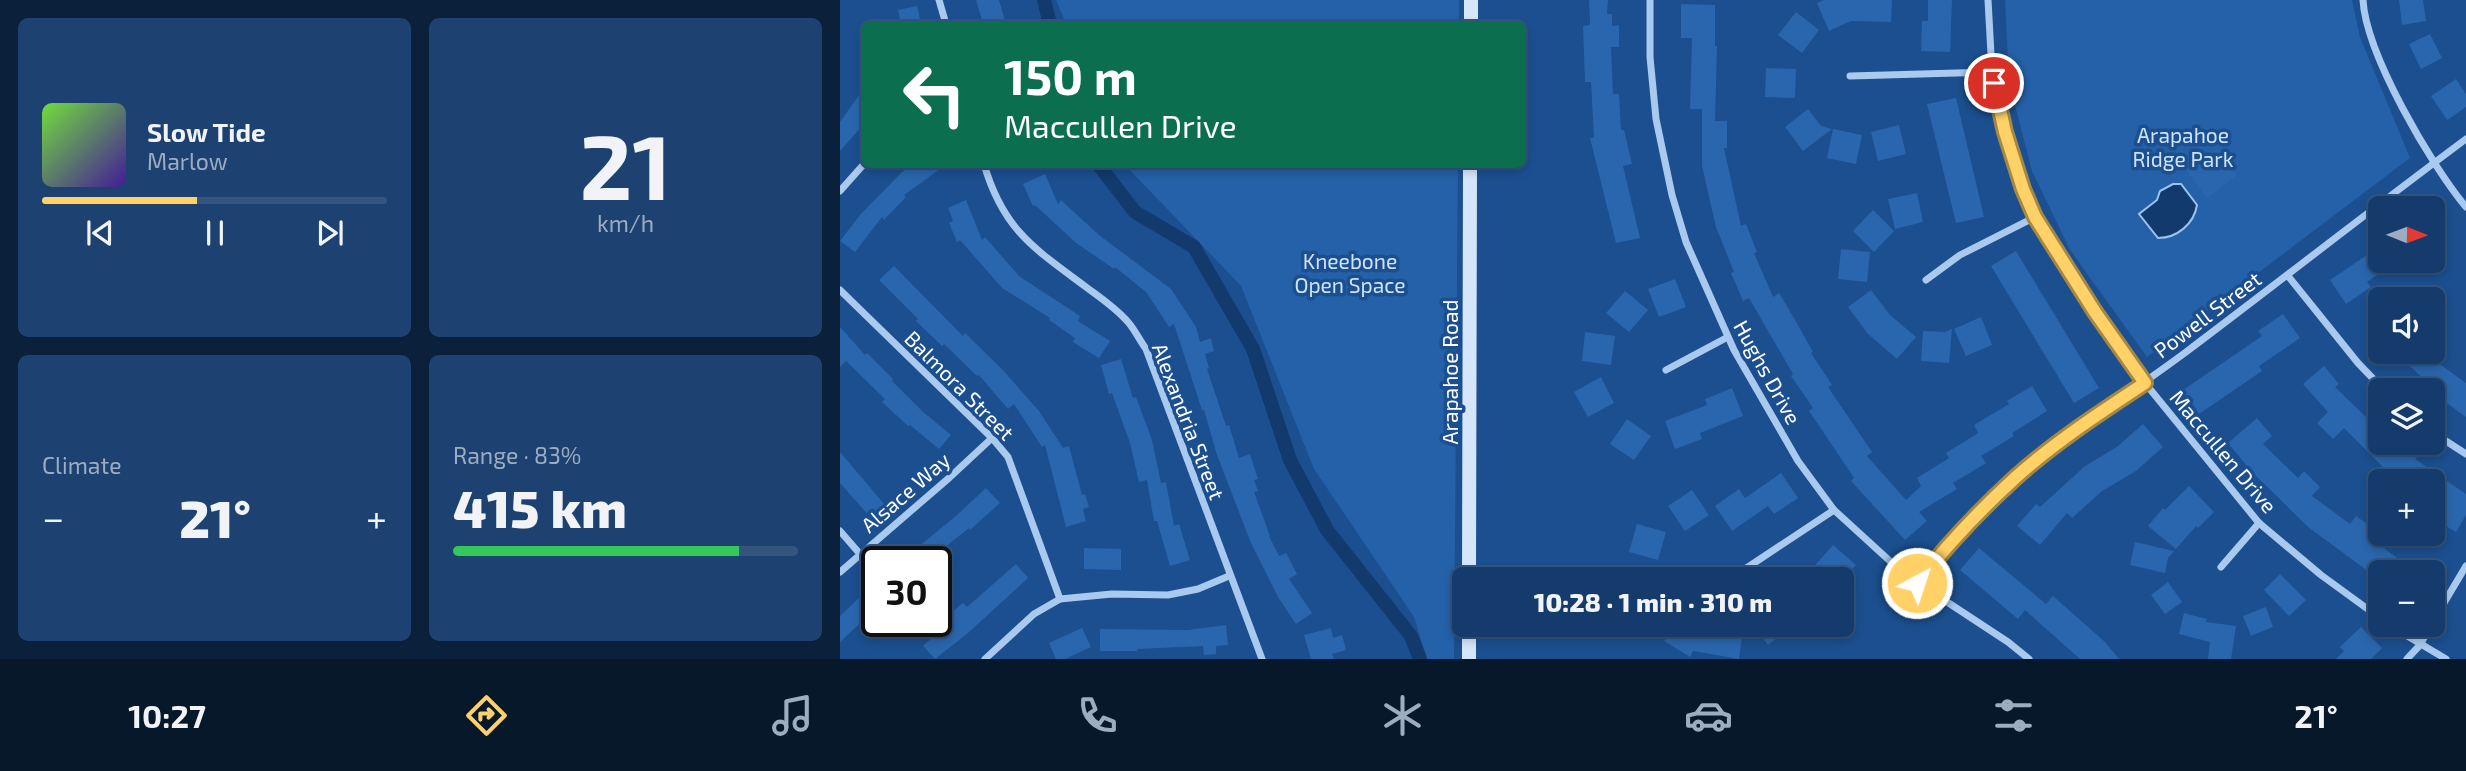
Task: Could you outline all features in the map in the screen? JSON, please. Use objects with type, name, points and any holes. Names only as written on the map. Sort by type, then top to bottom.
[{"type":"main road","points":[[1471,0],[1471,21]]},
{"type":"main road","name":"Arapahoe Road","points":[[1469,567],[1470,168]]},
{"type":"main road","points":[[1469,637],[1469,659]]},
{"type":"street","points":[[939,0],[945,21]]},
{"type":"street","name":"Hughs Drive","points":[[1650,0],[1650,57],[1656,119],[1672,195],[1686,242],[1726,338],[1798,461],[1833,510],[1917,583],[2008,642],[2029,659]]},
{"type":"street","name":"Maccullen Drive","points":[[1988,0],[1992,72],[2005,132],[2035,217],[2095,312],[2145,383],[2259,523],[2320,575],[2368,609]]},
{"type":"street","points":[[2363,0],[2377,55],[2398,98],[2434,162],[2466,207]]},
{"type":"street","points":[[1850,76],[1992,72]]},
{"type":"street","name":"Powell Street","points":[[1917,583],[1963,529],[2017,476],[2076,429],[2145,383],[2288,276],[2466,139]]},
{"type":"street","points":[[840,191],[861,167]]},
{"type":"street","name":"Alexandria Street","points":[[985,168],[997,200],[1010,222],[1033,248],[1111,306],[1128,323],[1146,349],[1262,659]]},
{"type":"street","points":[[1926,280],[1960,256],[2035,217]]},
{"type":"street","points":[[2288,276],[2372,378]]},
{"type":"street","name":"Balmora Street","points":[[840,290],[992,438],[1008,457],[1060,599]]},
{"type":"street","points":[[1666,370],[1726,338]]},
{"type":"street","name":"Alsace Way","points":[[840,572],[992,438]]},
{"type":"street","points":[[2445,440],[2466,454]]},
{"type":"street","points":[[1748,567],[1833,510]]},
{"type":"street","points":[[2221,567],[2259,523]]},
{"type":"street","points":[[840,531],[860,554]]},
{"type":"street","points":[[2445,602],[2466,566]]},
{"type":"street","points":[[985,659],[1034,614],[1060,599],[1112,594],[1168,595],[1198,589],[1229,576]]},
{"type":"street","points":[[2408,637],[2446,659]]},
{"type":"street","points":[[2407,659],[2425,637]]},
{"type":"green space","points":[[1056,0],[1459,0],[1459,21],[1065,21]]},
{"type":"green space","name":"Arapahoe Ridge Park","points":[[2005,0],[2352,0],[2360,37],[2410,158],[2147,357],[2070,250],[2032,171],[2009,82]]},
{"type":"green space","name":"Kneebone Open Space","points":[[1128,168],[1458,168],[1455,567],[1452,567],[1454,659],[1427,659],[1414,617],[1314,469],[1241,286]]},
{"type":"shaded area","points":[[2173,184],[2181,184],[2197,205],[2184,229],[2172,236],[2158,238],[2139,214],[2157,200],[2160,191]]},
{"type":"building","points":[[976,0],[999,0],[1005,21],[982,21]]},
{"type":"building","points":[[1589,0],[1608,0],[1607,14],[1612,14],[1612,26],[1619,25],[1619,47],[1611,47],[1613,94],[1619,94],[1621,130],[1624,130],[1632,164],[1623,166],[1640,238],[1616,243],[1590,138],[1594,137],[1591,82],[1585,82],[1583,26],[1590,25]]},
{"type":"building","points":[[1824,0],[1892,0],[1891,22],[1851,21],[1829,31],[1817,3]]},
{"type":"building","points":[[1928,0],[1952,0],[1950,52],[1921,51],[1922,21],[1928,21]]},
{"type":"building","points":[[2399,0],[2423,0],[2426,21],[2402,25]]},
{"type":"building","points":[[1681,4],[1715,5],[1715,121],[1727,121],[1727,148],[1724,148],[1741,226],[1746,224],[1757,252],[1754,253],[1773,297],[1779,293],[1794,318],[1813,352],[1811,353],[1832,385],[1828,387],[1872,452],[1867,456],[1906,500],[1921,486],[1917,478],[1949,458],[1946,453],[1978,433],[1974,425],[2009,404],[2007,401],[2032,386],[2047,411],[1981,456],[1986,463],[1953,483],[1957,489],[1919,512],[1927,521],[1905,540],[1851,481],[1854,478],[1809,411],[1813,408],[1791,376],[1793,374],[1749,298],[1743,301],[1731,273],[1734,272],[1716,227],[1702,166],[1702,109],[1690,109],[1692,38],[1681,38]]},
{"type":"building","points":[[917,6],[920,21],[900,21],[898,10]]},
{"type":"building","points":[[1796,12],[1819,30],[1802,53],[1778,35]]},
{"type":"building","points":[[2430,34],[2442,58],[2421,69],[2409,44]]},
{"type":"building","points":[[1766,68],[1796,69],[1795,98],[1765,97]]},
{"type":"building","points":[[2456,79],[2466,94],[2466,107],[2447,120],[2431,96]]},
{"type":"building","points":[[861,92],[861,127],[840,151],[840,122]]},
{"type":"building","points":[[1956,98],[1984,217],[1956,223],[1927,104]]},
{"type":"building","points":[[1808,109],[1821,126],[1832,129],[1803,151],[1785,127]]},
{"type":"building","points":[[1899,125],[1906,154],[1878,161],[1871,132]]},
{"type":"building","points":[[1833,129],[1862,135],[1856,164],[1827,158]]},
{"type":"building","points":[[2217,149],[2237,175],[2207,198],[2187,172]]},
{"type":"building","points":[[907,168],[941,168],[904,195],[906,197],[884,220],[882,217],[855,252],[840,241],[860,215]]},
{"type":"building","points":[[1045,174],[1058,204],[1061,200],[1099,235],[1171,289],[1196,327],[1200,342],[1211,338],[1214,351],[1205,354],[1209,368],[1207,369],[1226,426],[1229,425],[1239,458],[1250,454],[1258,479],[1254,480],[1258,491],[1254,492],[1269,536],[1279,556],[1286,553],[1297,574],[1289,579],[1312,613],[1296,624],[1278,597],[1251,543],[1217,455],[1174,324],[1169,327],[1146,292],[1115,267],[1114,269],[1076,243],[1033,206],[1023,184]]},
{"type":"building","points":[[1917,193],[1923,222],[1895,229],[1888,199]]},
{"type":"building","points":[[966,200],[982,240],[985,237],[1019,276],[1080,316],[1078,321],[1110,341],[1099,358],[1073,342],[1075,338],[1049,320],[1050,318],[1002,288],[960,240],[957,242],[949,223],[953,221],[948,208]]},
{"type":"building","points":[[1873,210],[1894,231],[1874,252],[1853,231]]},
{"type":"building","points":[[1841,249],[1870,252],[1867,282],[1838,279]]},
{"type":"building","points":[[2016,251],[2099,388],[2074,403],[1991,266]]},
{"type":"building","points":[[2368,252],[2368,273],[2379,273],[2367,282],[2371,287],[2346,304],[2330,280],[2367,255]]},
{"type":"building","points":[[894,266],[963,336],[965,333],[1002,369],[1039,411],[1063,448],[1069,446],[1082,495],[1085,494],[1089,507],[1083,509],[1086,521],[1066,527],[1045,445],[1042,447],[1014,404],[1008,409],[979,375],[944,344],[942,346],[879,280]]},
{"type":"building","points":[[1675,279],[1686,307],[1659,317],[1648,289]]},
{"type":"building","points":[[1871,290],[1889,314],[1916,337],[1897,359],[1868,334],[1848,307]]},
{"type":"building","points":[[1625,291],[1648,310],[1629,332],[1606,313]]},
{"type":"building","points":[[2283,314],[2300,338],[2259,366],[2262,371],[2199,414],[2183,390],[2262,336],[2258,331]]},
{"type":"building","points":[[1981,317],[1992,345],[1966,356],[1954,329]]},
{"type":"building","points":[[840,327],[922,411],[951,435],[939,449],[882,402],[885,399],[846,361],[840,367]]},
{"type":"building","points":[[1952,329],[1949,363],[1921,361],[1923,331],[1945,332]]},
{"type":"building","points":[[1585,332],[1615,336],[1611,365],[1582,361]]},
{"type":"building","points":[[1121,359],[1133,398],[1136,397],[1152,440],[1161,483],[1166,482],[1174,526],[1179,524],[1190,560],[1170,566],[1157,521],[1154,521],[1147,480],[1139,482],[1130,443],[1112,393],[1109,394],[1101,365]]},
{"type":"building","points":[[2408,364],[2440,364],[2466,383],[2466,417],[2445,402],[2445,378],[2423,378]]},
{"type":"building","points":[[2324,366],[2339,384],[2335,387],[2368,419],[2368,452],[2344,428],[2333,439],[2317,423],[2328,412],[2303,384]]},
{"type":"building","points":[[1601,377],[1614,403],[1588,417],[1574,392]]},
{"type":"building","points":[[1732,388],[1743,416],[1700,433],[1702,439],[1675,449],[1665,421],[1707,405],[1705,399]]},
{"type":"building","points":[[2257,418],[2272,436],[2263,444],[2298,478],[2304,471],[2320,487],[2312,496],[2350,524],[2356,516],[2368,525],[2368,546],[2381,546],[2400,560],[2368,560],[2368,571],[2308,527],[2251,471],[2228,443]]},
{"type":"building","points":[[1627,419],[1651,436],[1634,460],[1610,444]]},
{"type":"building","points":[[2143,424],[2163,447],[2136,471],[2102,491],[2072,518],[2067,513],[2040,545],[2017,526],[2036,504],[2040,507],[2084,467],[2118,446]]},
{"type":"building","points":[[840,452],[884,504],[870,517],[840,483]]},
{"type":"building","points":[[2371,455],[2417,455],[2415,459],[2430,469],[2380,469],[2382,466]]},
{"type":"building","points":[[1781,473],[1798,498],[1774,514],[1768,506],[1732,531],[1715,506],[1739,489],[1745,498]]},
{"type":"building","points":[[2445,480],[2466,494],[2466,515],[2456,532],[2445,526]]},
{"type":"building","points":[[2189,486],[2214,512],[2198,528],[2196,526],[2176,549],[2148,526],[2163,508],[2165,510]]},
{"type":"building","points":[[986,488],[1000,503],[970,530],[969,528],[946,546],[919,546]]},
{"type":"building","points":[[1692,490],[1709,515],[1685,531],[1668,506]]},
{"type":"building","points":[[1637,524],[1666,532],[1658,560],[1629,552]]},
{"type":"building","points":[[2135,542],[2174,551],[2168,558],[2165,573],[2130,565]]},
{"type":"building","points":[[1833,545],[1856,565],[1854,567],[1814,567]]},
{"type":"building","points":[[1084,548],[1121,549],[1121,570],[1084,569]]},
{"type":"building","points":[[1979,548],[2046,604],[2053,596],[2105,642],[2119,659],[2080,659],[2025,610],[2018,619],[1960,570]]},
{"type":"building","points":[[1016,564],[1028,578],[935,659],[923,646],[933,637],[952,637],[952,612],[963,603],[967,607]]},
{"type":"building","points":[[2280,574],[2306,600],[2289,616],[2264,590]]},
{"type":"building","points":[[2168,582],[2182,602],[2165,614],[2151,595]]},
{"type":"building","points":[[861,596],[861,622],[840,642],[840,616]]},
{"type":"building","points":[[2266,607],[2273,627],[2251,636],[2243,616]]},
{"type":"building","points":[[2184,613],[2207,619],[2206,622],[2236,626],[2231,659],[2208,659],[2210,642],[2179,634]]},
{"type":"building","points":[[1226,625],[1228,645],[1216,646],[1216,654],[1204,655],[1203,646],[1100,651],[1100,629],[1188,630]]},
{"type":"building","points":[[2361,627],[2368,637],[2382,648],[2371,659],[2336,659],[2344,651],[2340,647]]},
{"type":"building","points":[[1082,628],[1091,647],[1065,659],[1056,659],[1049,643]]},
{"type":"building","points":[[1331,628],[1333,638],[1342,635],[1346,650],[1332,654],[1334,659],[1311,659],[1304,635]]},
{"type":"building","points":[[1666,637],[1742,637],[1739,659],[1693,651],[1690,657],[1664,641]]},
{"type":"building","points":[[1762,637],[1778,637],[1768,645]]},
{"type":"waterway","points":[[1044,0],[1049,21]]},
{"type":"waterway","points":[[1101,168],[1135,212],[1194,247],[1253,349],[1290,460],[1327,530],[1411,636],[1420,659]]},
{"type":"route","points":[[1917,583],[1963,529],[2017,476],[2076,429],[2145,383],[2095,312],[2035,217],[2005,132],[1994,83]]}]
